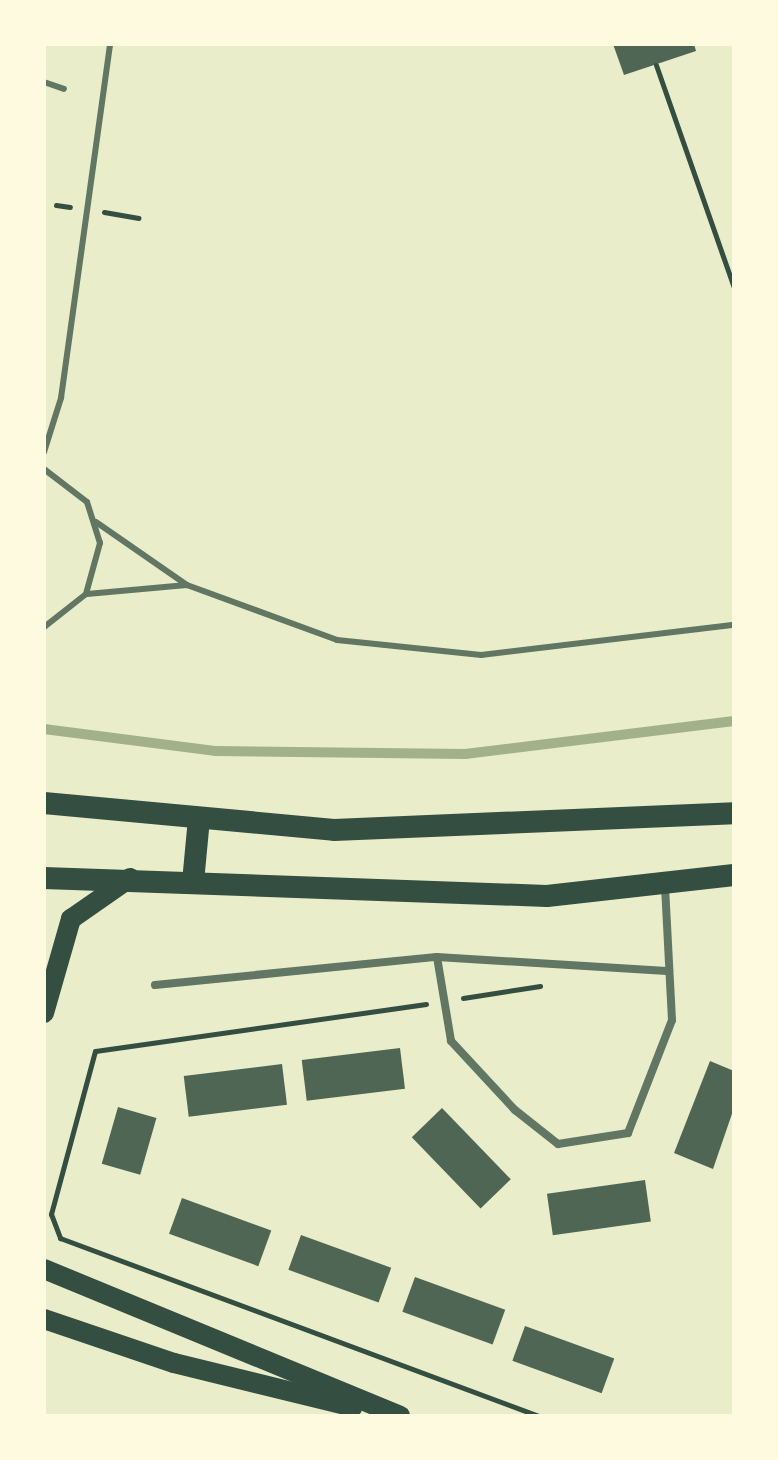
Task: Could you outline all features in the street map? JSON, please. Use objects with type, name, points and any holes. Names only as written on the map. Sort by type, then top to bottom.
[{"type":"highway","points":[[44,803],[334,830],[734,813]]},
{"type":"highway","points":[[193,882],[199,819]]},
{"type":"highway","points":[[44,878],[130,878],[547,896],[734,875]]},
{"type":"main road","points":[[44,1013],[71,919],[130,878]]},
{"type":"main road","points":[[44,1269],[400,1416]]},
{"type":"main road","points":[[44,1319],[174,1363],[388,1416]]},
{"type":"street","points":[[437,957],[451,1041],[558,1144],[628,1133],[672,1020],[667,971],[665,881]]},
{"type":"street","points":[[155,985],[437,957],[667,971]]},
{"type":"lane","points":[[44,452],[61,398],[110,44]]},
{"type":"lane","points":[[44,82],[64,89]]},
{"type":"lane","points":[[44,469],[75,487],[96,522],[187,585],[337,640],[481,655],[734,625]]},
{"type":"lane","points":[[44,627],[86,594],[98,565],[96,522]]},
{"type":"lane","points":[[86,594],[187,585]]},
{"type":"path","points":[[656,65],[734,288]]},
{"type":"path","points":[[539,1416],[60,1238],[51,1214],[95,1051],[548,984]]},
{"type":"building","points":[[613,44],[694,44],[696,51],[624,75]]},
{"type":"building","points":[[400,1048],[405,1089],[307,1101],[302,1060]]},
{"type":"building","points":[[710,1061],[734,1071],[734,1108],[713,1169],[674,1153]]},
{"type":"building","points":[[282,1064],[287,1105],[189,1117],[184,1076]]},
{"type":"building","points":[[118,1107],[156,1118],[140,1175],[102,1164]]},
{"type":"building","points":[[442,1108],[511,1179],[481,1208],[412,1137]]},
{"type":"building","points":[[645,1180],[651,1222],[553,1235],[547,1194]]},
{"type":"building","points":[[182,1198],[271,1230],[258,1266],[169,1234]]},
{"type":"building","points":[[301,1235],[391,1268],[379,1303],[288,1270]]},
{"type":"building","points":[[415,1277],[505,1310],[493,1345],[402,1312]]},
{"type":"building","points":[[525,1326],[614,1358],[602,1393],[512,1361]]},
{"type":"waterway","points":[[44,729],[215,751],[465,754],[734,721]]}]
